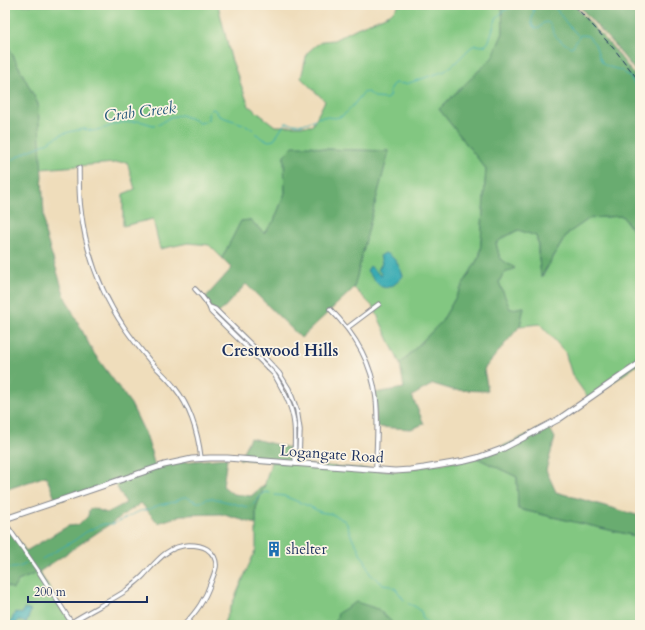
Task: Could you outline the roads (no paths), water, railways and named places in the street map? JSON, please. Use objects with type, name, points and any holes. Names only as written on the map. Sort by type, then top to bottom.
[{"type":"street","points":[[79,168],[79,191],[83,223],[91,258],[100,284],[110,304],[124,326],[149,360],[175,387],[191,414],[196,428],[201,458]]},
{"type":"street","points":[[195,289],[210,307],[215,309],[266,359],[276,373],[287,395],[293,416],[295,432],[294,455],[296,464]]},
{"type":"street","points":[[347,328],[379,304]]},
{"type":"street","points":[[330,309],[353,335],[370,370],[374,386],[377,412],[376,470]]},
{"type":"street","name":"Logangate Road","points":[[5,519],[164,465],[192,459],[227,458],[394,471],[424,468],[477,458],[502,449],[559,419],[640,363]]},
{"type":"street","points":[[5,523],[39,572],[72,624],[133,585],[158,559],[170,550],[183,546],[198,546],[206,549],[212,554],[216,568],[204,600],[184,625]]},
{"type":"water","points":[[385,253],[394,259],[403,276],[392,286],[385,288],[381,287],[367,271],[370,266],[381,276],[381,273],[378,270],[382,263],[380,256]]},
{"type":"water","points":[[24,608],[31,611],[26,623],[18,620],[16,625],[10,625],[15,612],[22,614]]},
{"type":"waterway","points":[[553,5],[568,25],[578,35]]},
{"type":"waterway","name":"Crab Creek","points":[[5,164],[62,134],[73,131],[84,129],[93,131],[118,123],[139,121],[153,125],[160,124],[170,117],[181,115],[201,123],[208,120],[209,112],[213,109],[219,116],[246,125],[261,138],[269,141],[274,140],[285,123],[301,124],[321,117],[339,117],[348,112],[363,93],[368,92],[376,98],[386,99],[389,97],[390,89],[395,83],[406,84],[445,71],[470,48],[475,45],[486,45],[489,41],[496,19],[502,12],[509,8],[532,7],[534,11],[532,19],[534,28],[537,29],[543,23],[547,22],[550,24],[557,38],[571,47],[579,36],[588,36],[595,44],[603,64],[621,70],[629,76],[640,93]]},
{"type":"waterway","points":[[42,559],[96,527],[104,524],[113,524],[140,511],[174,502],[183,497],[197,502],[212,498],[247,507],[254,503],[263,493],[270,493]]},
{"type":"waterway","points":[[275,495],[284,496],[320,512],[332,514],[345,521],[360,554],[365,560],[370,574],[383,584],[389,585],[396,589],[404,600]]},
{"type":"waterway","points":[[5,567],[16,568],[26,564]]},
{"type":"waterway","points":[[409,604],[420,610],[422,617],[429,624]]},
{"type":"railway","points":[[574,5],[615,50],[640,82]]},
{"type":"place","name":"shelter","points":[[274,549]]},
{"type":"district","name":"Crestwood Hills","points":[[280,351]]}]
